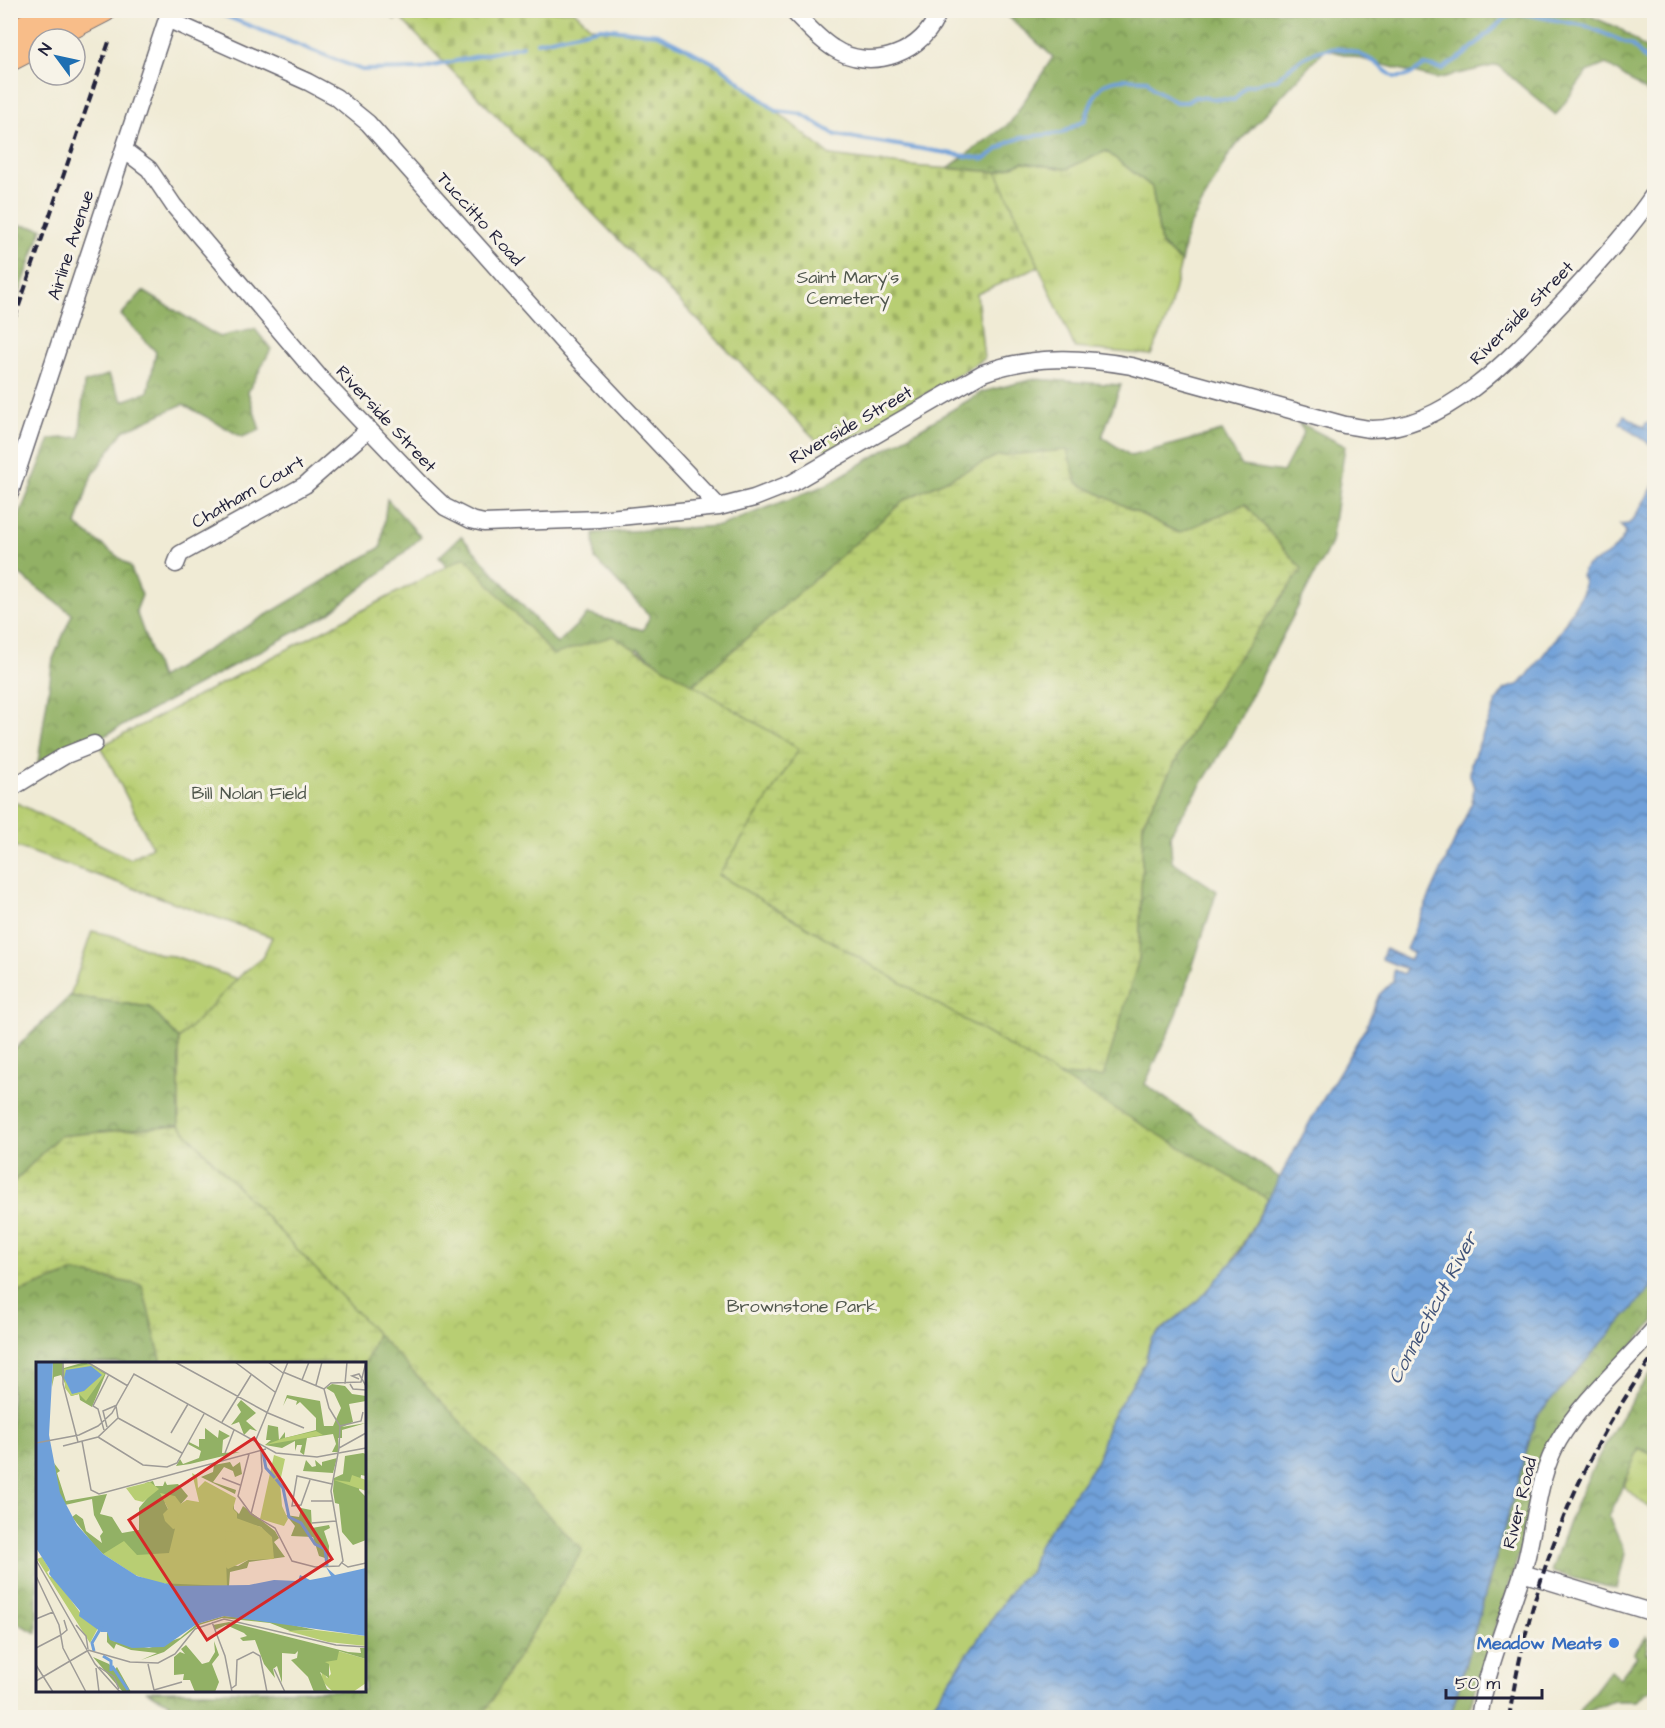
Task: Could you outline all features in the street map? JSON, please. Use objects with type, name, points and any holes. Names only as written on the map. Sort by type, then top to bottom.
[{"type":"highway","points":[[10,34],[104,10]]},
{"type":"highway","points":[[10,59],[48,26]]},
{"type":"street","points":[[792,10],[833,49],[860,58],[894,57],[921,40],[939,10]]},
{"type":"street","name":"Airline Avenue","points":[[10,493],[169,15]]},
{"type":"street","name":"Tuccitto Road","points":[[169,15],[336,97],[368,123],[570,350],[719,507]]},
{"type":"street","name":"Riverside Street","points":[[124,150],[149,169],[190,224],[321,379],[433,496],[445,507],[471,520],[512,524],[588,520],[719,507],[754,498],[792,483],[947,392],[1007,364],[1060,359],[1099,360],[1158,373],[1345,425],[1372,429],[1408,422],[1434,412],[1467,393],[1500,366],[1604,257],[1654,194]]},
{"type":"street","name":"Chatham Court","points":[[176,564],[180,554],[304,485],[369,429]]},
{"type":"street","points":[[10,789],[66,755],[94,744]]},
{"type":"street","name":"River Road","points":[[1479,1718],[1489,1676],[1522,1573],[1546,1472],[1557,1443],[1579,1413],[1654,1329]]},
{"type":"street","points":[[1522,1573],[1654,1613]]},
{"type":"green space","name":"Saint Mary's Cemetery","points":[[385,11],[574,11],[591,27],[658,34],[720,65],[831,156],[910,166],[997,172],[1039,266],[977,294],[984,359],[828,452],[399,17],[395,20]]},
{"type":"green space","points":[[1002,11],[1579,11],[1622,30],[1654,55],[1654,97],[1606,64],[1587,72],[1556,115],[1497,65],[1436,79],[1325,49],[1231,151],[1187,231],[1181,262],[1161,244],[1152,187],[1106,151],[1066,169],[1023,162],[997,172],[948,168],[1010,123],[1053,57]]},
{"type":"green space","points":[[1106,151],[1152,187],[1161,244],[1181,262],[1168,317],[1151,355],[1075,348],[997,172],[1023,162],[1066,169]]},
{"type":"green space","points":[[19,225],[42,228],[11,318],[11,246]]},
{"type":"green space","points":[[143,291],[219,337],[255,329],[271,349],[248,392],[260,430],[242,437],[183,404],[123,431],[91,477],[76,525],[130,566],[142,595],[136,611],[160,678],[381,547],[387,499],[421,537],[387,568],[328,614],[102,737],[38,762],[53,659],[72,614],[11,568],[10,539],[50,439],[80,437],[84,383],[108,375],[123,401],[148,392],[156,352],[121,315]]},
{"type":"green space","points":[[1034,379],[1121,385],[1102,437],[1131,456],[1222,431],[1242,466],[1283,472],[1304,432],[1298,422],[1345,446],[1331,543],[1226,745],[1170,834],[1172,861],[1217,891],[1177,1014],[1145,1084],[1280,1178],[1241,1250],[838,1525],[981,1635],[924,1717],[160,1718],[169,1703],[148,1692],[366,1692],[366,1362],[411,1247],[1043,1075],[1139,959],[1143,822],[1209,699],[1245,504],[1179,533],[1077,483],[906,499],[691,687],[638,649],[590,685],[509,639],[439,557],[461,536],[557,644],[588,614],[643,630],[650,616],[595,559],[594,533],[720,526],[826,485],[982,392]]},
{"type":"green space","points":[[1067,450],[1077,483],[1179,533],[1245,504],[1302,569],[1209,699],[1143,822],[1139,959],[1103,1077],[1043,1075],[411,1247],[366,1362],[162,1362],[142,1285],[74,1272],[11,1295],[11,1185],[59,1136],[179,1125],[179,1039],[691,687],[906,499],[997,456]]},
{"type":"green space","name":"Brownstone Park","points":[[465,557],[553,655],[613,636],[799,749],[719,875],[1268,1199],[1227,1270],[1200,1299],[1156,1334],[1149,1344],[1145,1363],[1109,1422],[1097,1461],[1037,1548],[1031,1572],[1018,1581],[924,1717],[482,1717],[582,1550],[179,1125],[179,1039],[244,972],[262,958],[272,937],[11,845],[11,800],[130,859],[152,847],[101,746]]},
{"type":"green space","points":[[92,931],[114,936],[162,955],[174,956],[240,980],[179,1039],[149,1007],[70,996]]},
{"type":"green space","points":[[70,996],[149,1007],[179,1039],[179,1125],[59,1136],[11,1185],[11,1047],[15,1049]]},
{"type":"green space","points":[[74,1272],[142,1285],[162,1362],[36,1362],[36,1632],[11,1620],[11,1295]]},
{"type":"green space","points":[[1654,1284],[1654,1321],[1545,1447],[1519,1554],[1467,1717],[1450,1718],[1536,1417]]},
{"type":"green space","points":[[1654,1369],[1654,1451],[1648,1453],[1639,1448],[1609,1517],[1625,1553],[1617,1589],[1551,1572],[1560,1544],[1594,1466],[1621,1416]]},
{"type":"green space","points":[[1640,1448],[1648,1453],[1654,1451],[1654,1512],[1624,1487],[1632,1460]]},
{"type":"green space","points":[[1647,1636],[1649,1638],[1646,1653],[1654,1656],[1654,1688],[1636,1701],[1613,1701],[1575,1717],[1610,1671],[1620,1678],[1637,1656],[1634,1653]]},
{"type":"water","points":[[1624,415],[1644,427],[1646,423],[1654,424],[1654,447],[1620,423]]},
{"type":"water","name":"Connecticut River","points":[[1654,485],[1654,1284],[1536,1417],[1450,1717],[924,1717],[1018,1581],[1031,1572],[1037,1548],[1097,1461],[1109,1422],[1145,1363],[1151,1339],[1200,1299],[1238,1255],[1313,1116],[1366,1027],[1379,995],[1393,981],[1394,970],[1404,974],[1406,969],[1382,959],[1385,949],[1410,960],[1413,952],[1406,949],[1472,802],[1474,788],[1470,775],[1471,763],[1497,700],[1505,689],[1520,684],[1556,638],[1583,592],[1584,581],[1581,576],[1586,566],[1615,549],[1626,531],[1620,525],[1628,524],[1633,520]]},
{"type":"waterway","points":[[210,10],[362,70],[420,69],[523,46]]},
{"type":"waterway","points":[[537,42],[601,28],[658,34],[720,66],[776,111],[801,114],[836,135],[984,159],[1009,142],[1024,137],[1062,133],[1085,120],[1100,89],[1113,81],[1147,80],[1154,89],[1176,102],[1187,102],[1195,97],[1234,100],[1246,86],[1277,79],[1312,53],[1336,48],[1362,55],[1393,76],[1403,77],[1425,65],[1442,69],[1464,55],[1505,18],[1519,13],[1586,26],[1632,45],[1654,69]]},
{"type":"railway","points":[[10,332],[110,39]]},
{"type":"railway","points":[[1509,1718],[1529,1621],[1560,1528],[1601,1439],[1626,1396],[1654,1355]]},
{"type":"place","name":"Meadow Meats","points":[[1614,1643]]},
{"type":"park label","name":"Bill Nolan Field","points":[[249,793]]}]
